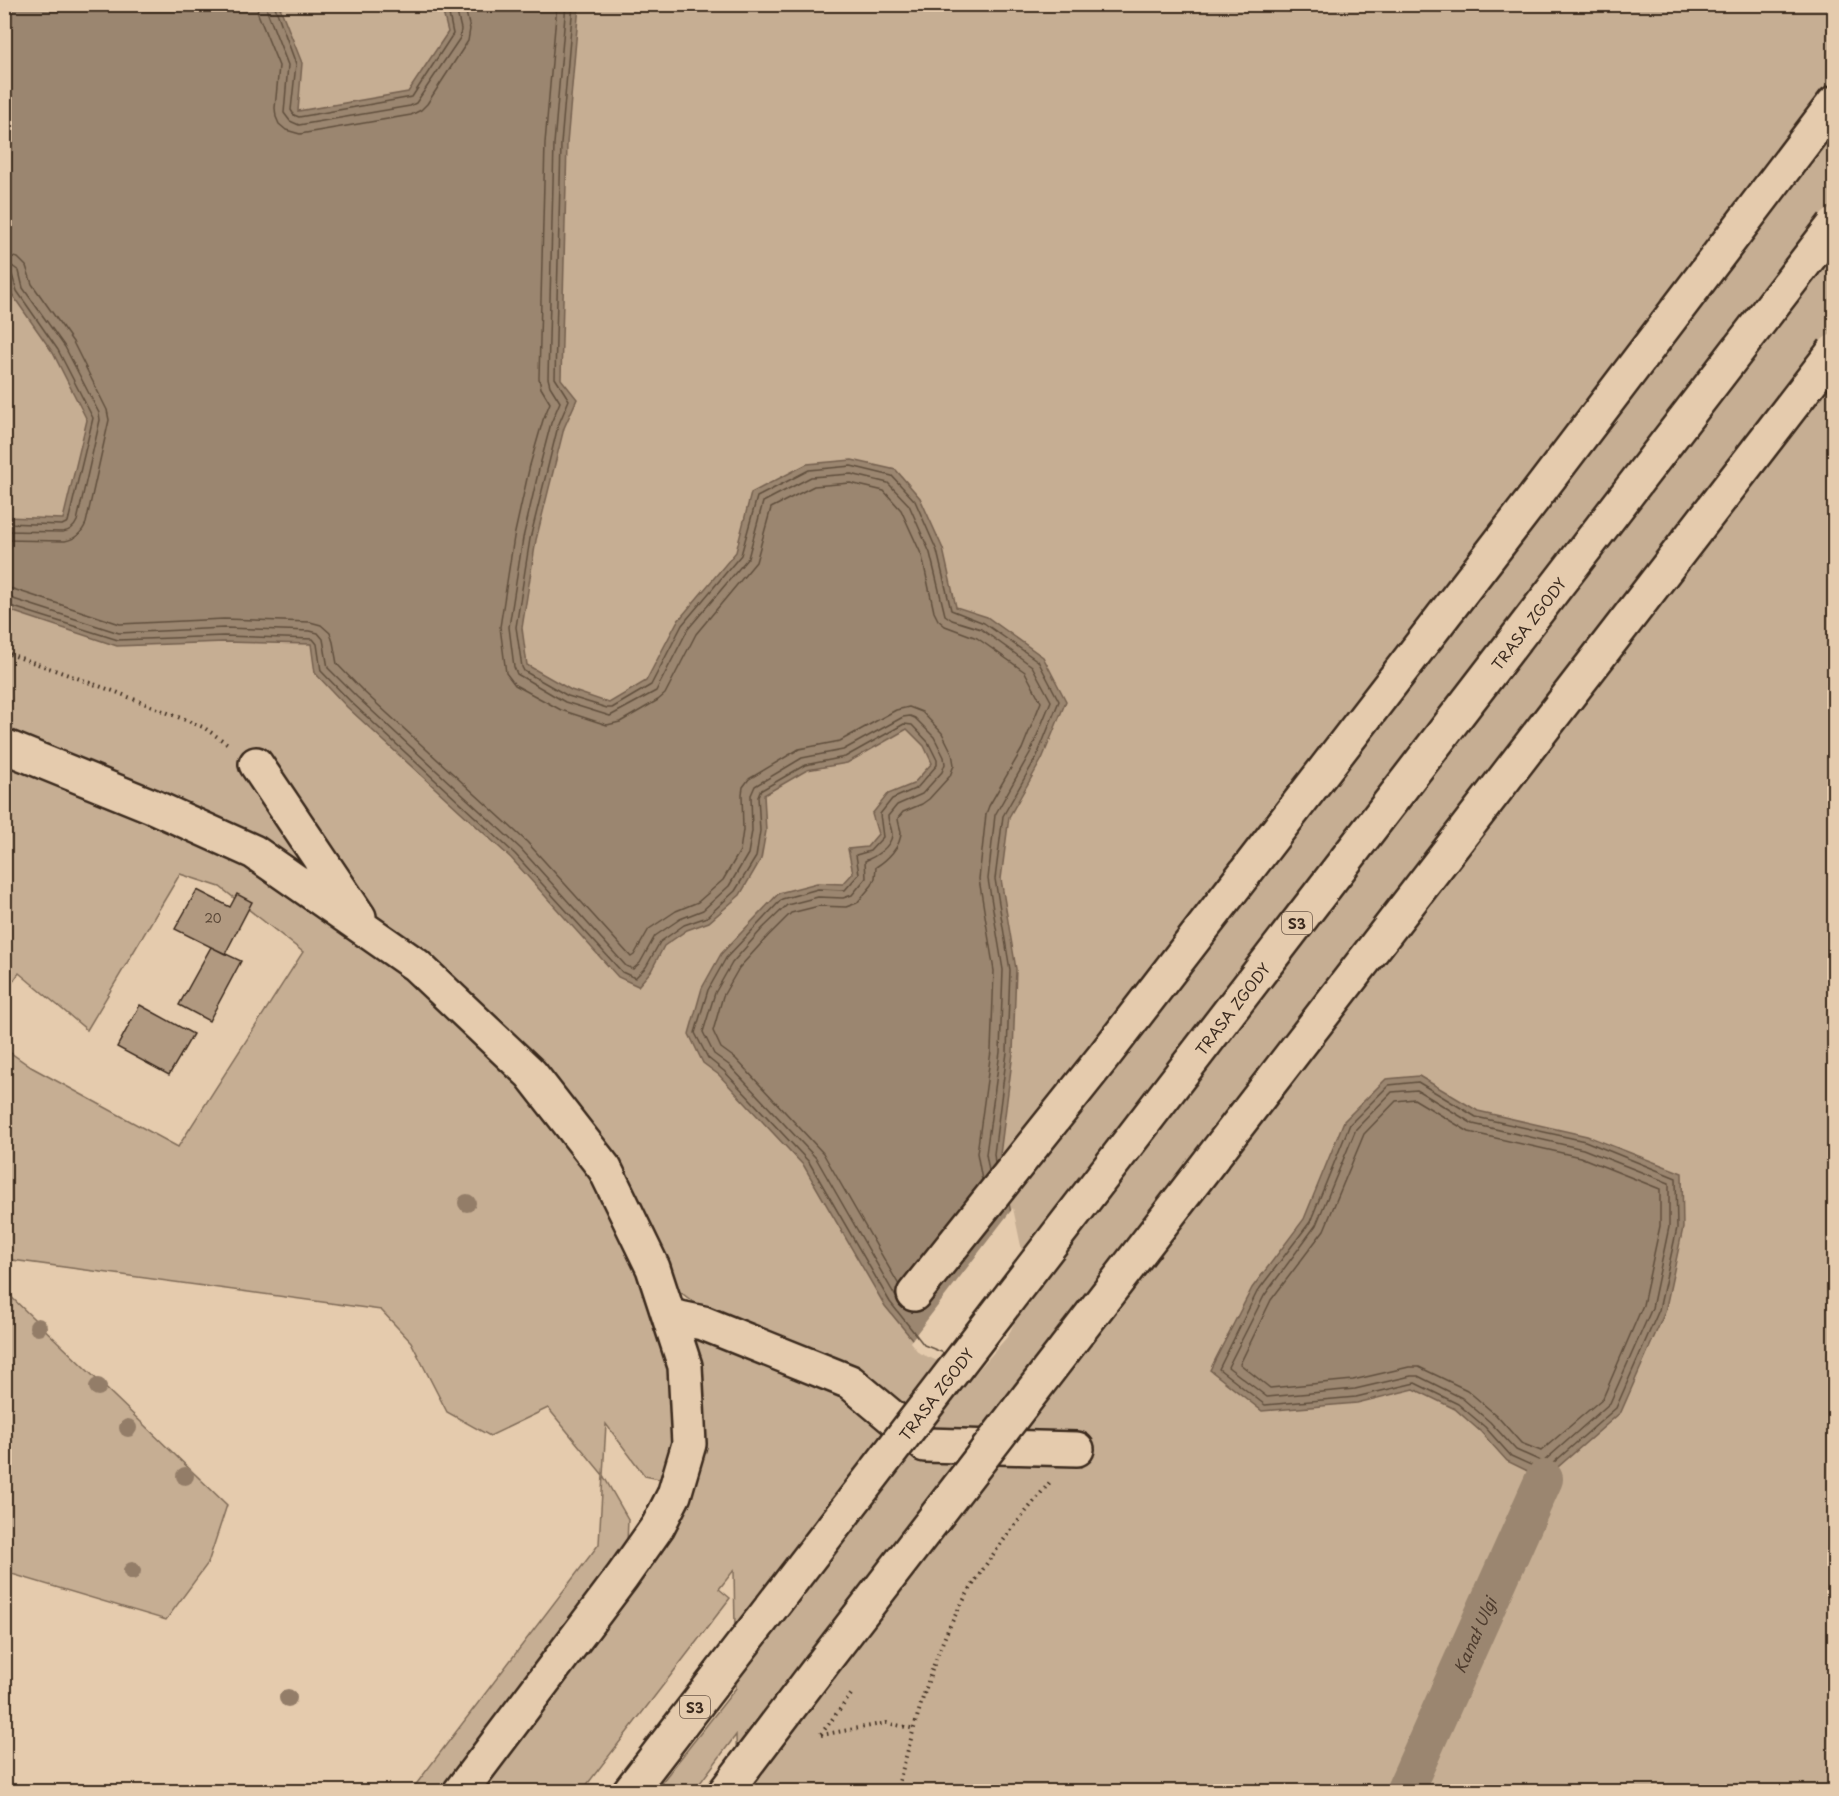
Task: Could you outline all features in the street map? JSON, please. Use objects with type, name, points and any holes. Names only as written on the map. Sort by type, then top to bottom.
[{"type":"main road","points":[[914,1294],[1118,1037],[1527,507],[1834,103]]},
{"type":"main road","name":"TRASA ZGODY","points":[[629,1791],[1834,225]]},
{"type":"main road","points":[[725,1791],[1834,351]]},
{"type":"main road","points":[[4,746],[152,806],[254,852],[416,965],[531,1074],[605,1169],[653,1268],[685,1366],[689,1444],[674,1495],[658,1526],[628,1568],[460,1791]]},
{"type":"main road","points":[[256,764],[370,933]]},
{"type":"main road","points":[[670,1317],[703,1323],[850,1382],[924,1445],[1077,1449]]},
{"type":"path","points":[[4,652],[116,692],[203,727],[256,764]]},
{"type":"path","points":[[896,1791],[930,1678],[947,1631],[963,1600],[982,1570],[1026,1511],[1077,1449]]},
{"type":"path","points":[[853,1692],[821,1735],[887,1723],[915,1729]]},
{"type":"shaded area","points":[[5,5],[1834,5],[1834,1791],[737,1791],[736,1735],[694,1791],[655,1791],[736,1688],[734,1570],[719,1589],[730,1598],[582,1791],[472,1791],[702,1455],[705,1424],[691,1344],[702,1332],[803,1346],[718,1315],[687,1297],[673,1285],[646,1302],[673,1370],[680,1405],[669,1468],[659,1479],[645,1476],[606,1424],[603,1475],[548,1408],[490,1436],[447,1412],[411,1342],[381,1310],[5,1259],[5,1049],[31,1067],[178,1147],[303,952],[220,887],[180,874],[87,1030],[19,973],[5,993]]},
{"type":"shaded area","points":[[4,1290],[227,1505],[208,1563],[166,1620],[5,1572]]},
{"type":"shaded area","points":[[603,1475],[628,1519],[627,1544],[445,1791],[411,1791],[599,1544]]},
{"type":"water","points":[[5,5],[279,5],[302,63],[298,111],[408,92],[448,32],[441,5],[579,5],[567,144],[561,379],[577,399],[564,428],[536,540],[522,628],[527,665],[571,690],[609,703],[646,681],[677,622],[736,552],[751,493],[807,464],[852,460],[896,470],[920,498],[943,549],[956,607],[987,617],[1043,657],[1066,701],[1042,759],[1009,817],[1001,879],[1016,969],[1013,1053],[1000,1155],[1015,1235],[921,1350],[885,1306],[804,1166],[719,1075],[703,1063],[689,1034],[702,988],[721,954],[779,893],[817,883],[843,884],[853,873],[848,849],[867,847],[878,834],[872,814],[888,794],[913,784],[932,763],[924,746],[907,729],[847,763],[807,770],[764,795],[766,831],[761,859],[740,895],[709,922],[687,930],[664,946],[651,971],[638,986],[618,977],[511,858],[347,707],[315,673],[311,644],[224,642],[117,646],[5,609],[5,517],[63,519],[87,420],[53,353],[11,293],[5,266]]},
{"type":"water","points":[[1419,1076],[1478,1111],[1587,1136],[1682,1173],[1683,1228],[1665,1312],[1621,1412],[1544,1479],[1507,1461],[1481,1432],[1455,1409],[1414,1389],[1357,1403],[1262,1411],[1210,1370],[1252,1288],[1304,1219],[1344,1121],[1386,1079]]},
{"type":"pier","points":[[1013,1208],[1030,1289],[1008,1336],[973,1376],[919,1353],[910,1342]]},
{"type":"building","points":[[197,890],[230,907],[237,894],[252,902],[225,954],[175,929]]},
{"type":"building","points":[[211,947],[241,961],[209,1021],[179,1005]]},
{"type":"building","points":[[140,1005],[193,1034],[169,1075],[117,1047]]},
{"type":"waterway","name":"Kanał Ulgi","points":[[1404,1792],[1544,1479]]}]
